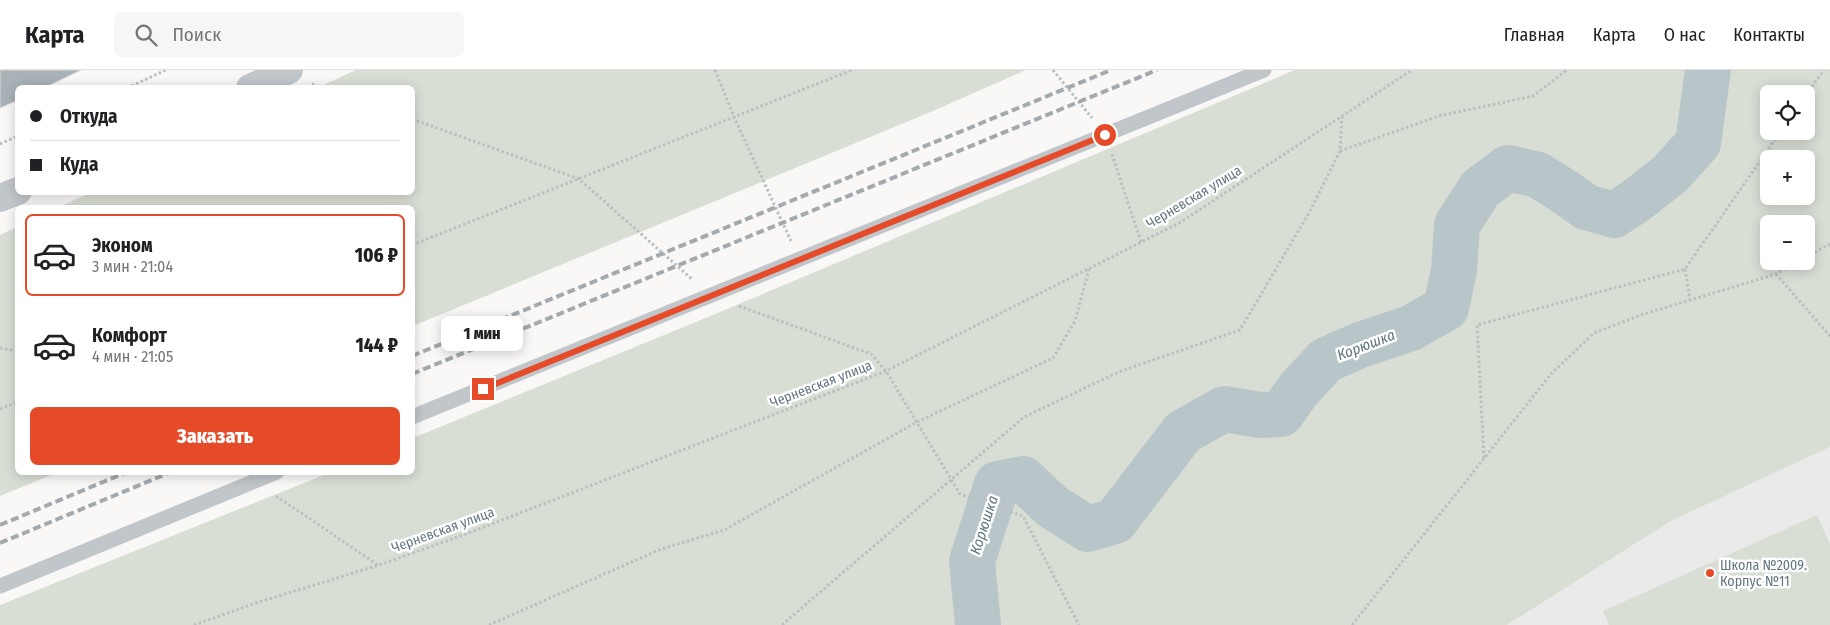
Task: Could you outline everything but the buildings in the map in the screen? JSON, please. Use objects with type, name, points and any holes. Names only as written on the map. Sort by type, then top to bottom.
[{"type":"street","points":[[256,85],[289,70]]},
{"type":"street","points":[[0,198],[15,191]]},
{"type":"lane","points":[[415,416],[1264,70]]},
{"type":"lane","points":[[0,586],[270,475]]},
{"type":"path","points":[[134,85],[166,70]]},
{"type":"path","points":[[715,70],[734,117],[799,259]]},
{"type":"path","points":[[415,244],[852,70]]},
{"type":"path","name":"Черневская улица","points":[[194,625],[379,565],[466,534],[886,371],[1181,222],[1412,70]]},
{"type":"path","points":[[1340,151],[1439,116],[1532,96],[1567,70]]},
{"type":"path","points":[[1813,85],[1824,70]]},
{"type":"path","points":[[782,625],[1024,417],[1121,371],[1240,330],[1310,211],[1340,151],[1342,117]]},
{"type":"path","points":[[415,120],[579,178],[710,296],[870,354],[886,371],[960,494],[1022,516],[1079,625]]},
{"type":"path","points":[[0,144],[15,137]]},
{"type":"path","points":[[1484,458],[1477,324],[1685,269],[1775,140]]},
{"type":"path","points":[[1815,252],[1830,244]]},
{"type":"path","points":[[489,625],[661,549],[724,530],[917,422],[1053,358],[1075,321],[1090,268]]},
{"type":"path","points":[[1685,269],[1690,300]]},
{"type":"path","points":[[1352,625],[1551,374],[1594,333],[1641,315],[1776,274],[1783,270]]},
{"type":"path","points":[[1776,274],[1830,336]]},
{"type":"path","points":[[0,348],[15,351]]},
{"type":"path","points":[[0,409],[15,403]]},
{"type":"path","points":[[255,481],[379,565]]},
{"type":"shaded area","points":[[356,70],[1026,70],[933,111],[415,325],[415,205],[63,205],[85,195],[415,195],[415,85],[323,85]]},
{"type":"shaded area","points":[[1295,70],[1830,70],[1830,447],[1671,521],[1507,625],[0,625],[0,605],[324,475],[415,475],[415,437],[708,317]]},
{"type":"shaded area","points":[[15,228],[15,475],[51,475],[0,496],[0,235]]},
{"type":"shaded area","name":"Школа №2009. Корпус №11","points":[[1830,447],[1830,625],[1507,625],[1671,521]]},
{"type":"shaded area","points":[[1817,515],[1830,544],[1830,625],[1609,625],[1603,611]]},
{"type":"waterway","name":"Корюшка","points":[[978,625],[972,561],[997,484],[1023,479],[1053,507],[1088,529],[1115,521],[1183,432],[1224,409],[1260,415],[1281,414],[1299,389],[1326,360],[1360,345],[1411,328],[1446,308],[1454,270],[1457,225],[1480,189],[1508,168],[1538,175],[1586,207],[1614,215],[1637,200],[1670,174],[1698,143],[1708,70]]},
{"type":"railway","points":[[415,355],[1111,70]]},
{"type":"railway","points":[[415,373],[1157,70]]},
{"type":"railway","points":[[0,525],[120,475]]},
{"type":"railway","points":[[0,543],[164,475]]},
{"type":"place","name":"Школа №2009. Корпус №11","points":[[1710,573]]},
{"type":"route","points":[[483,389],[1105,135]]}]
